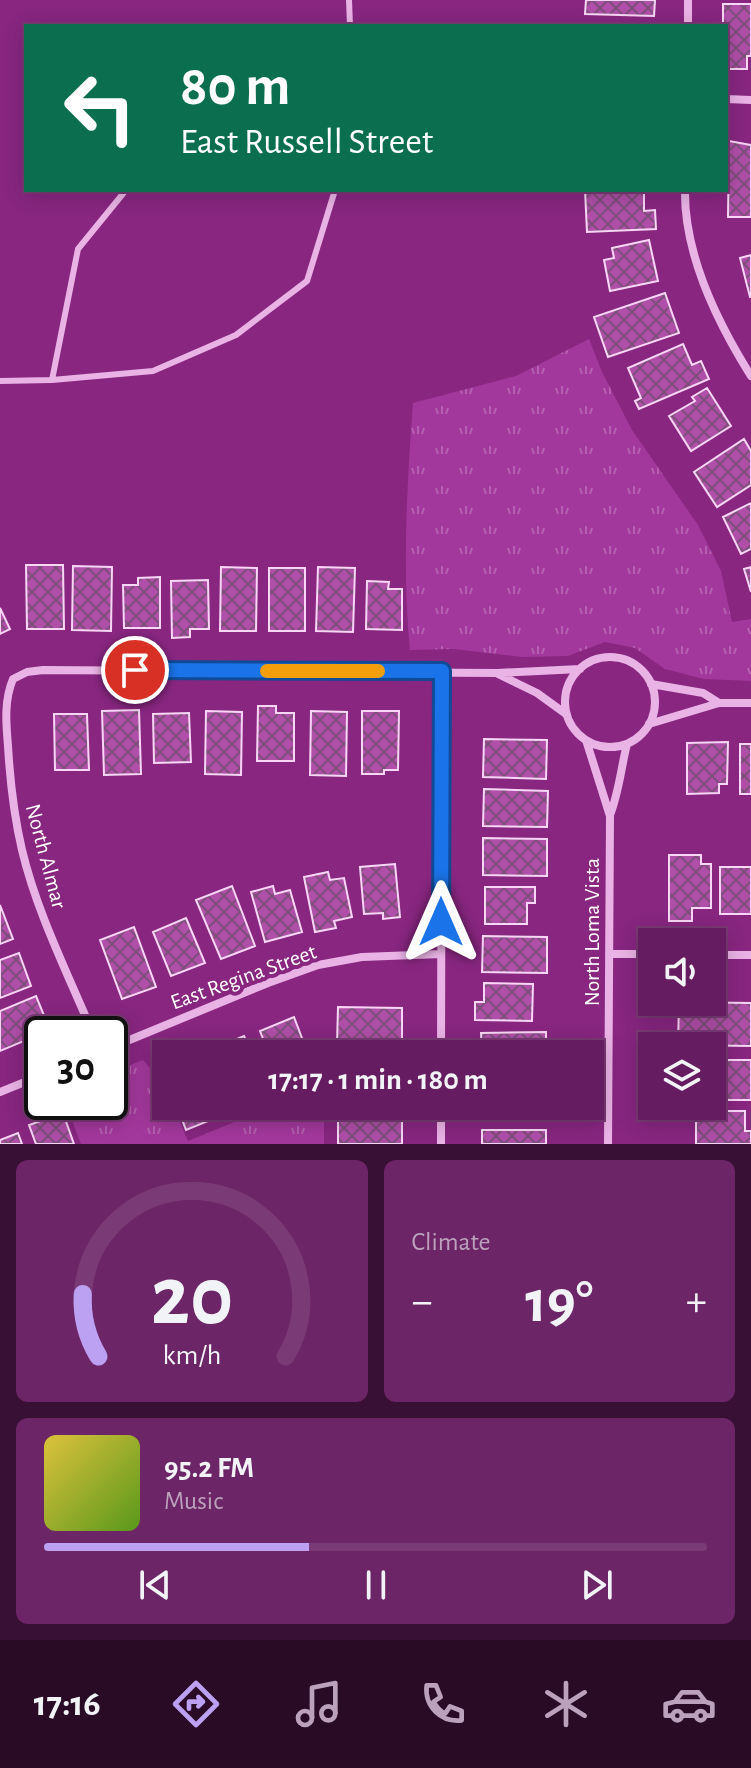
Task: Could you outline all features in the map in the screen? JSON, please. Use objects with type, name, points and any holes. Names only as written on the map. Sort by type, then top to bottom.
[{"type":"street","points":[[688,0],[688,24]]},
{"type":"street","points":[[728,99],[751,100]]},
{"type":"street","points":[[685,192],[695,258],[721,326],[751,376]]},
{"type":"street","points":[[497,673],[537,693],[566,714],[577,733],[599,746],[627,744],[639,736],[654,712],[655,697],[651,684],[634,664],[621,659],[595,660],[580,669],[567,689],[566,714]]},
{"type":"street","points":[[441,1040],[442,671],[497,673],[580,669]]},
{"type":"street","name":"North Almar","points":[[86,1016],[43,913],[22,850],[10,780],[7,726],[7,691],[13,679],[27,672],[43,670],[442,671]]},
{"type":"street","points":[[651,684],[703,693],[719,703]]},
{"type":"street","points":[[649,724],[719,703],[751,703]]},
{"type":"street","name":"North Loma Vista","points":[[586,740],[610,816],[608,1144]]},
{"type":"street","name":"North Loma Vista","points":[[610,816],[619,791],[619,773],[627,744]]},
{"type":"street","name":"East Regina Street","points":[[128,1041],[318,965],[362,957],[441,954]]},
{"type":"street","points":[[609,954],[638,954]]},
{"type":"street","points":[[726,955],[751,955]]},
{"type":"street","points":[[0,1092],[24,1082]]},
{"type":"street","points":[[441,1120],[441,1144]]},
{"type":"lane","points":[[349,0],[350,24]]},
{"type":"lane","points":[[52,380],[78,249],[124,192]]},
{"type":"lane","points":[[0,381],[153,371],[236,335],[307,281],[334,192]]},
{"type":"green space","points":[[589,339],[632,430],[698,525],[721,571],[732,622],[751,619],[751,681],[704,679],[665,669],[635,648],[605,642],[568,656],[522,657],[454,649],[410,650],[406,557],[413,403],[516,376]]},
{"type":"green space","points":[[143,1060],[152,1070],[152,1120],[179,1120],[188,1141],[240,1120],[324,1120],[324,1144],[81,1144],[72,1120],[128,1120],[128,1066]]},
{"type":"building","points":[[586,0],[655,0],[654,16],[585,14]]},
{"type":"building","points":[[723,4],[751,4],[751,56],[747,56],[747,69],[728,69],[728,24],[723,24]]},
{"type":"building","points":[[729,141],[751,145],[751,217],[728,217]]},
{"type":"building","points":[[585,192],[644,192],[644,211],[655,210],[656,229],[587,232]]},
{"type":"building","points":[[649,240],[658,281],[610,291],[604,260],[614,258],[612,248]]},
{"type":"building","points":[[751,255],[751,297],[750,297],[740,258]]},
{"type":"building","points":[[665,293],[679,333],[608,357],[594,317]]},
{"type":"building","points":[[683,344],[692,365],[701,361],[709,379],[639,409],[635,401],[641,398],[628,368]]},
{"type":"building","points":[[707,388],[731,426],[691,451],[669,416],[695,401],[692,397]]},
{"type":"building","points":[[744,439],[751,451],[751,485],[717,507],[694,472]]},
{"type":"building","points":[[751,503],[751,549],[741,554],[723,517]]},
{"type":"building","points":[[26,565],[63,565],[64,629],[27,629]]},
{"type":"building","points":[[73,566],[112,567],[111,631],[72,630]]},
{"type":"building","points":[[221,567],[257,568],[256,631],[220,631]]},
{"type":"building","points":[[318,567],[355,568],[353,632],[316,631]]},
{"type":"building","points":[[751,567],[751,592],[744,569]]},
{"type":"building","points":[[269,568],[305,568],[305,631],[269,631]]},
{"type":"building","points":[[160,577],[160,628],[124,628],[123,585],[138,585],[138,578]]},
{"type":"building","points":[[208,580],[209,629],[190,629],[190,637],[172,638],[171,581]]},
{"type":"building","points":[[367,581],[389,582],[388,589],[402,589],[402,630],[366,629]]},
{"type":"building","points":[[0,608],[10,629],[0,634]]},
{"type":"building","points":[[258,706],[276,706],[276,713],[294,713],[294,761],[257,761]]},
{"type":"building","points":[[139,710],[141,774],[104,775],[102,711]]},
{"type":"building","points":[[206,711],[242,712],[241,775],[205,774]]},
{"type":"building","points":[[311,711],[347,712],[346,776],[310,775]]},
{"type":"building","points":[[362,711],[399,711],[398,770],[384,770],[384,774],[362,774]]},
{"type":"building","points":[[189,713],[191,762],[154,763],[153,714]]},
{"type":"building","points":[[54,714],[87,714],[89,770],[55,770]]},
{"type":"building","points":[[484,739],[547,740],[546,779],[483,777]]},
{"type":"building","points":[[728,742],[727,784],[719,784],[719,793],[687,794],[687,743]]},
{"type":"building","points":[[740,744],[751,744],[751,794],[740,794]]},
{"type":"building","points":[[484,789],[548,791],[547,827],[483,826]]},
{"type":"building","points":[[483,838],[547,839],[547,876],[483,875]]},
{"type":"building","points":[[669,855],[701,855],[701,864],[711,864],[711,908],[692,908],[692,921],[669,921]]},
{"type":"building","points":[[395,864],[400,917],[383,919],[383,913],[364,914],[360,867]]},
{"type":"building","points":[[720,867],[751,867],[751,914],[720,914]]},
{"type":"building","points":[[328,872],[330,880],[344,878],[352,917],[334,921],[336,928],[315,932],[304,877]]},
{"type":"building","points":[[232,886],[255,946],[221,959],[196,900]]},
{"type":"building","points":[[273,886],[275,894],[290,890],[302,932],[265,942],[251,892]]},
{"type":"building","points":[[485,887],[535,887],[535,903],[527,903],[527,924],[485,924]]},
{"type":"building","points":[[0,905],[13,939],[0,944]]},
{"type":"building","points":[[186,918],[205,963],[171,976],[153,932]]},
{"type":"building","points":[[134,927],[156,987],[122,999],[100,940]]},
{"type":"building","points":[[483,936],[547,937],[547,973],[482,972]]},
{"type":"building","points":[[19,953],[31,986],[0,998],[0,960]]},
{"type":"building","points":[[484,983],[533,984],[532,1021],[475,1020],[475,1002],[484,1002]]},
{"type":"building","points":[[36,996],[44,1016],[24,1016],[24,1041],[0,1051],[0,1011]]},
{"type":"building","points":[[726,1003],[751,1003],[751,1046],[726,1046],[726,1032],[678,1032],[679,1016],[726,1016]]},
{"type":"building","points":[[338,1007],[402,1008],[402,1040],[337,1040]]},
{"type":"building","points":[[294,1017],[303,1040],[264,1040],[260,1031]]},
{"type":"building","points":[[546,1032],[546,1040],[481,1040],[481,1033]]},
{"type":"building","points":[[726,1060],[751,1060],[751,1100],[726,1100]]},
{"type":"building","points":[[726,1111],[745,1111],[745,1131],[751,1131],[751,1144],[696,1144],[696,1120],[726,1120]]},
{"type":"building","points":[[43,1120],[65,1120],[74,1144],[36,1144],[29,1125]]},
{"type":"building","points":[[182,1120],[211,1120],[186,1130]]},
{"type":"building","points":[[338,1120],[402,1120],[402,1144],[338,1144]]},
{"type":"building","points":[[482,1130],[546,1130],[546,1144],[482,1144]]},
{"type":"building","points":[[18,1133],[22,1144],[0,1144],[0,1140]]},
{"type":"slow traffic","points":[[267,671],[378,671]]},
{"type":"route","points":[[135,670],[442,671],[441,922]]}]
